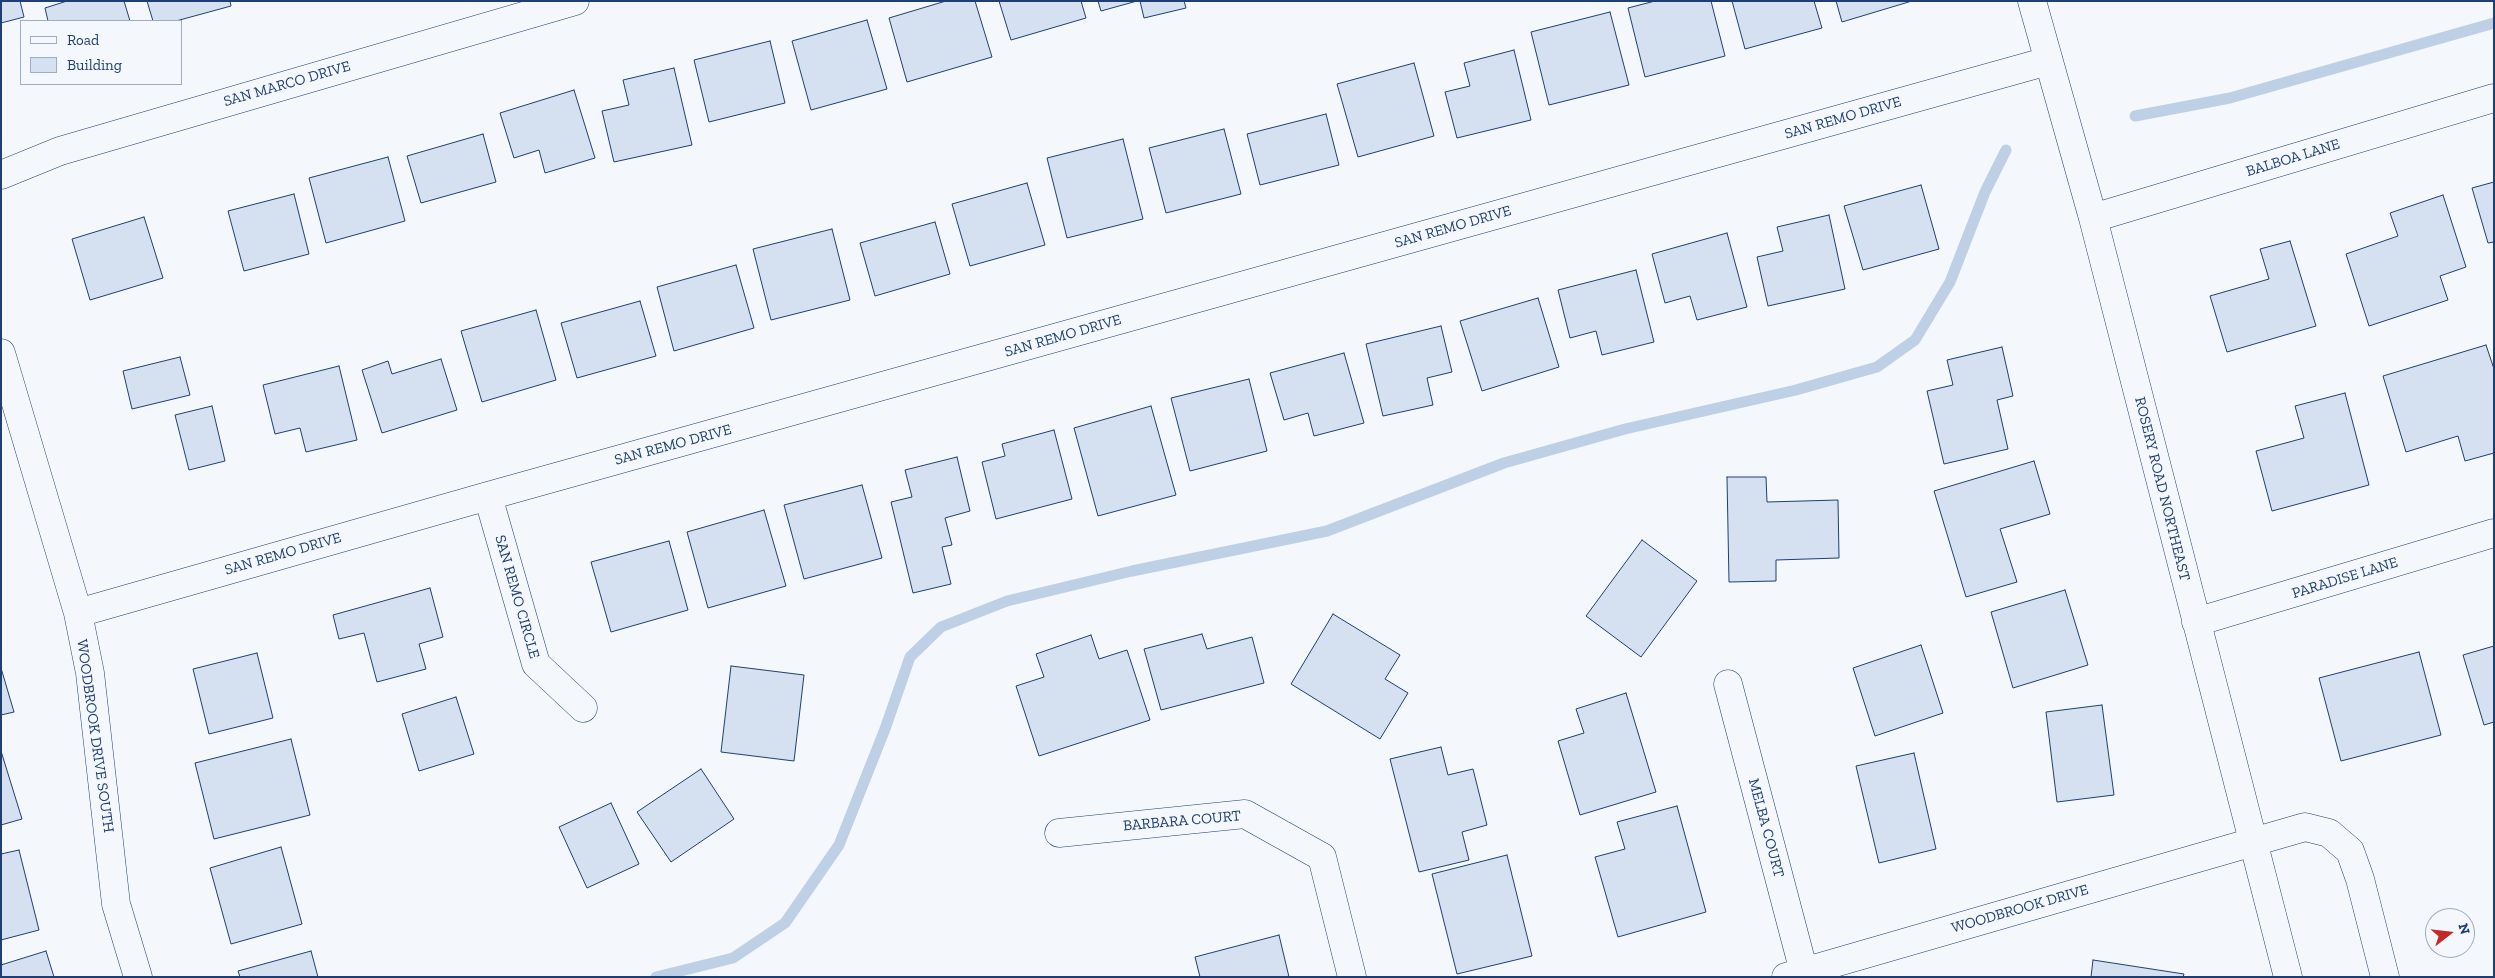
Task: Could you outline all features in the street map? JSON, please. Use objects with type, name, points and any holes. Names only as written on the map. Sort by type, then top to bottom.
[{"type":"street","name":"SAN MARCO DRIVE","points":[[1,175],[70,148],[575,1]]},
{"type":"street","name":"ROSERY ROAD NORTHEAST","points":[[2032,1],[2092,218],[2288,977]]},
{"type":"street","name":"SAN REMO DRIVE","points":[[78,613],[488,496],[2048,61]]},
{"type":"street","name":"BALBOA LANE","points":[[2092,218],[2494,98]]},
{"type":"street","name":"WOODBROOK DRIVE SOUTH","points":[[1,353],[78,613],[90,673],[116,904],[138,977]]},
{"type":"street","name":"SAN REMO CIRCLE","points":[[488,496],[536,664],[583,708]]},
{"type":"street","name":"PARADISE LANE","points":[[2196,622],[2494,534]]},
{"type":"street","name":"MELBA COURT","points":[[1728,684],[1795,974]]},
{"type":"street","name":"BARBARA COURT","points":[[1059,833],[1245,814],[1322,857],[1352,977]]},
{"type":"street","name":"WOODBROOK DRIVE","points":[[1795,974],[2305,827],[2329,833],[2350,851],[2360,879],[2385,977]]},
{"type":"building","points":[[1,1],[20,1],[24,17],[1,23]]},
{"type":"building","points":[[67,1],[124,1],[130,20],[48,20],[45,8]]},
{"type":"building","points":[[147,1],[230,1],[231,6],[180,20],[153,20]]},
{"type":"building","points":[[946,1],[975,1],[992,57],[907,82],[889,18]]},
{"type":"building","points":[[999,1],[1081,1],[1086,18],[1011,40]]},
{"type":"building","points":[[1098,1],[1137,1],[1101,11]]},
{"type":"building","points":[[1140,1],[1184,1],[1186,8],[1144,18]]},
{"type":"building","points":[[1655,1],[1711,1],[1725,56],[1645,77],[1628,8]]},
{"type":"building","points":[[1732,1],[1814,1],[1822,28],[1745,49]]},
{"type":"building","points":[[1836,1],[1912,1],[1842,22]]},
{"type":"building","points":[[1610,12],[1629,85],[1549,105],[1531,32]]},
{"type":"building","points":[[867,20],[887,89],[811,110],[792,41]]},
{"type":"building","points":[[770,41],[785,103],[709,122],[694,60]]},
{"type":"building","points":[[1514,50],[1531,120],[1457,138],[1445,92],[1470,86],[1464,63]]},
{"type":"building","points":[[1414,63],[1434,136],[1358,157],[1337,84]]},
{"type":"building","points":[[674,68],[692,145],[614,162],[602,111],[629,105],[623,80]]},
{"type":"building","points":[[574,90],[595,158],[545,173],[539,150],[514,158],[500,113]]},
{"type":"building","points":[[1326,114],[1339,165],[1260,185],[1247,134]]},
{"type":"building","points":[[1224,129],[1241,194],[1166,213],[1149,148]]},
{"type":"building","points":[[483,134],[496,182],[421,203],[407,156]]},
{"type":"building","points":[[1123,139],[1143,219],[1067,238],[1047,158]]},
{"type":"building","points":[[388,157],[405,221],[326,243],[309,178]]},
{"type":"building","points":[[2494,182],[2494,242],[2488,243],[2472,188]]},
{"type":"building","points":[[1027,183],[1045,245],[970,266],[952,204]]},
{"type":"building","points":[[1921,185],[1939,249],[1863,270],[1844,206]]},
{"type":"building","points":[[294,194],[309,254],[244,271],[228,211]]},
{"type":"building","points":[[2443,195],[2466,267],[2440,276],[2448,300],[2369,326],[2346,254],[2398,236],[2390,213]]},
{"type":"building","points":[[1829,215],[1845,289],[1768,306],[1757,257],[1783,251],[1777,227]]},
{"type":"building","points":[[144,217],[163,278],[90,300],[72,239]]},
{"type":"building","points":[[935,222],[950,274],[875,296],[860,243]]},
{"type":"building","points":[[832,229],[850,300],[771,320],[753,249]]},
{"type":"building","points":[[1727,233],[1747,307],[1697,320],[1690,296],[1665,303],[1652,254]]},
{"type":"building","points":[[2290,241],[2316,326],[2227,352],[2210,296],[2269,279],[2260,249]]},
{"type":"building","points":[[736,265],[754,328],[674,351],[657,287]]},
{"type":"building","points":[[1636,270],[1654,342],[1602,355],[1596,331],[1570,338],[1558,290]]},
{"type":"building","points":[[1538,298],[1559,367],[1482,391],[1460,321]]},
{"type":"building","points":[[640,301],[656,356],[577,378],[561,323]]},
{"type":"building","points":[[536,310],[556,380],[482,402],[461,331]]},
{"type":"building","points":[[1441,326],[1452,372],[1427,378],[1433,405],[1383,416],[1366,344]]},
{"type":"building","points":[[2486,345],[2494,369],[2494,453],[2465,461],[2458,436],[2406,452],[2383,376]]},
{"type":"building","points":[[2002,347],[2013,396],[1997,400],[2008,449],[1944,464],[1927,391],[1953,385],[1947,360]]},
{"type":"building","points":[[1344,353],[1364,423],[1314,436],[1308,413],[1284,420],[1270,373]]},
{"type":"building","points":[[180,357],[190,395],[132,409],[123,371]]},
{"type":"building","points":[[441,359],[457,410],[382,433],[362,370],[388,361],[392,374]]},
{"type":"building","points":[[339,366],[357,440],[306,452],[300,428],[275,434],[263,385]]},
{"type":"building","points":[[1249,379],[1267,451],[1190,471],[1171,398]]},
{"type":"building","points":[[2345,393],[2369,485],[2272,511],[2256,451],[2304,438],[2295,406]]},
{"type":"building","points":[[212,406],[225,461],[189,470],[175,415]]},
{"type":"building","points":[[1151,406],[1176,495],[1098,516],[1074,428]]},
{"type":"building","points":[[1054,430],[1072,499],[996,519],[982,462],[1005,456],[1002,444]]},
{"type":"building","points":[[957,457],[970,511],[945,518],[952,545],[942,547],[951,584],[913,593],[891,502],[912,497],[905,470]]},
{"type":"building","points":[[2034,461],[2050,514],[2000,529],[2017,582],[1966,597],[1934,491]]},
{"type":"building","points":[[1727,477],[1766,477],[1767,502],[1838,500],[1839,558],[1776,560],[1776,581],[1729,582]]},
{"type":"building","points":[[862,485],[882,558],[804,579],[784,505]]},
{"type":"building","points":[[764,510],[786,586],[708,608],[687,532]]},
{"type":"building","points":[[1642,540],[1697,581],[1641,657],[1586,616]]},
{"type":"building","points":[[669,541],[688,610],[611,632],[591,562]]},
{"type":"building","points":[[430,588],[443,637],[419,644],[426,669],[377,682],[364,633],[339,639],[333,615]]},
{"type":"building","points":[[2065,590],[2088,665],[2013,688],[1991,612]]},
{"type":"building","points":[[1333,614],[1400,655],[1385,679],[1408,693],[1380,739],[1291,684]]},
{"type":"building","points":[[1202,634],[1207,649],[1252,637],[1264,683],[1161,710],[1144,649]]},
{"type":"building","points":[[1091,635],[1099,659],[1127,650],[1150,720],[1039,756],[1016,686],[1044,677],[1036,654]]},
{"type":"building","points":[[1921,645],[1943,713],[1875,736],[1853,668]]},
{"type":"building","points":[[2494,646],[2494,722],[2484,725],[2463,655]]},
{"type":"building","points":[[2419,652],[2441,735],[2341,761],[2319,678]]},
{"type":"building","points":[[257,653],[273,718],[209,734],[193,669]]},
{"type":"building","points":[[731,666],[804,675],[794,761],[721,752]]},
{"type":"building","points":[[1,668],[14,712],[1,715]]},
{"type":"building","points":[[1626,693],[1656,792],[1580,815],[1558,741],[1584,733],[1576,709]]},
{"type":"building","points":[[456,697],[474,754],[419,771],[402,714]]},
{"type":"building","points":[[2102,705],[2114,795],[2057,802],[2046,712]]},
{"type":"building","points":[[291,739],[310,815],[214,839],[195,763]]},
{"type":"building","points":[[1441,747],[1448,775],[1473,769],[1487,825],[1462,832],[1469,860],[1419,872],[1390,759]]},
{"type":"building","points":[[1,751],[22,819],[1,825]]},
{"type":"building","points":[[1914,753],[1936,849],[1879,863],[1856,766]]},
{"type":"building","points":[[701,769],[734,819],[671,862],[637,812]]},
{"type":"building","points":[[611,803],[639,864],[587,888],[559,827]]},
{"type":"building","points":[[1677,806],[1706,912],[1618,937],[1595,857],[1625,849],[1617,822]]},
{"type":"building","points":[[281,847],[302,924],[231,944],[210,868]]},
{"type":"building","points":[[19,850],[39,930],[1,940],[1,854]]},
{"type":"building","points":[[1507,855],[1532,956],[1457,974],[1432,874]]},
{"type":"building","points":[[1279,935],[1289,977],[1200,977],[1195,957]]},
{"type":"building","points":[[46,951],[54,977],[1,977],[1,965]]},
{"type":"building","points":[[311,951],[318,977],[240,977],[238,971]]},
{"type":"building","points":[[2093,960],[2184,974],[2183,977],[2091,977]]},
{"type":"waterway","points":[[2135,116],[2230,98],[2494,23]]},
{"type":"waterway","points":[[656,977],[733,958],[785,923],[839,845],[885,729],[910,657],[941,627],[1007,601],[1132,571],[1327,531],[1504,463],[1625,429],[1796,390],[1877,367],[1915,340],[1950,282],[1985,192],[2006,150]]}]
